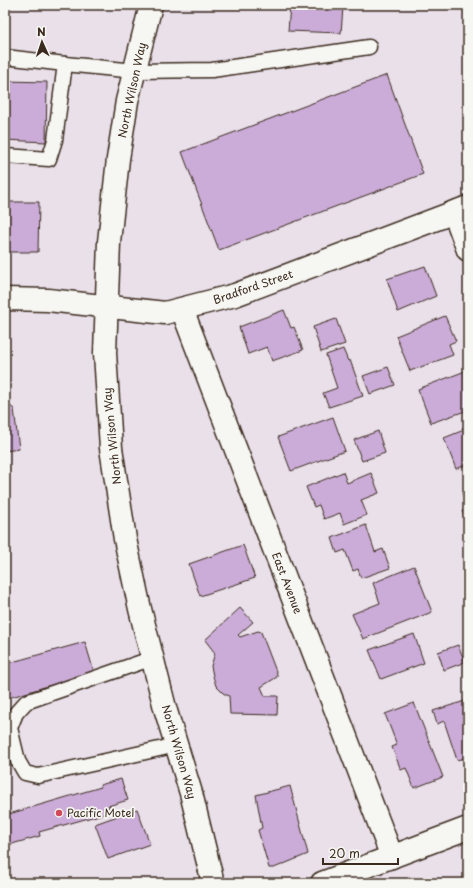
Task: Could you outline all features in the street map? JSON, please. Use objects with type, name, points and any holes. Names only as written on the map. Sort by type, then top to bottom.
[{"type":"street","name":"North Wilson Way","points":[[151,5],[127,101],[118,159],[109,242],[105,353],[111,448],[125,539],[140,609],[176,746],[191,794],[213,883]]},
{"type":"street","name":"Bradford Street","points":[[5,299],[48,300],[165,313],[235,295],[461,210]]},
{"type":"street","points":[[461,210],[468,250]]},
{"type":"street","name":"East Avenue","points":[[182,309],[392,857]]},
{"type":"street","points":[[322,883],[468,828]]},
{"type":"lane","points":[[5,57],[135,71],[212,70],[369,47]]},
{"type":"lane","points":[[5,156],[49,159],[55,140],[65,64]]},
{"type":"lane","points":[[153,658],[26,702],[16,713],[10,728],[18,761],[26,773],[38,776],[176,746]]},
{"type":"building","points":[[290,5],[343,7],[341,33],[288,31]]},
{"type":"building","points":[[387,75],[423,174],[219,250],[182,152]]},
{"type":"building","points":[[5,81],[47,82],[46,142],[5,140]]},
{"type":"building","points":[[5,202],[39,202],[38,252],[5,252]]},
{"type":"building","points":[[425,266],[436,296],[398,312],[387,279]]},
{"type":"building","points":[[284,310],[291,328],[294,327],[303,350],[272,361],[267,347],[248,354],[239,327]]},
{"type":"building","points":[[445,316],[456,341],[449,344],[453,355],[410,371],[396,336]]},
{"type":"building","points":[[336,319],[345,344],[321,352],[313,327]]},
{"type":"building","points":[[343,349],[348,361],[350,360],[363,396],[329,407],[323,393],[337,388],[326,355]]},
{"type":"building","points":[[388,367],[395,385],[370,394],[363,376]]},
{"type":"building","points":[[468,370],[468,410],[431,423],[418,389]]},
{"type":"building","points":[[5,402],[14,409],[19,449],[5,451]]},
{"type":"building","points":[[333,417],[345,451],[291,471],[278,437]]},
{"type":"building","points":[[468,426],[468,464],[456,469],[444,438],[464,430],[462,428]]},
{"type":"building","points":[[378,431],[385,453],[362,461],[354,440]]},
{"type":"building","points":[[343,472],[347,483],[371,473],[379,493],[361,500],[367,515],[344,524],[340,513],[324,519],[319,505],[314,507],[306,487]]},
{"type":"building","points":[[468,491],[468,509],[462,493]]},
{"type":"building","points":[[468,509],[468,525],[462,511]]},
{"type":"building","points":[[366,525],[375,552],[383,549],[390,568],[361,578],[358,569],[353,571],[345,550],[337,553],[332,538]]},
{"type":"building","points":[[243,545],[255,578],[200,596],[189,564]]},
{"type":"building","points":[[414,566],[432,612],[363,639],[352,614],[380,603],[373,583]]},
{"type":"building","points":[[240,608],[253,622],[238,635],[240,637],[258,631],[261,632],[277,674],[277,677],[261,687],[265,696],[278,696],[277,715],[230,714],[229,696],[223,693],[216,686],[211,666],[215,653],[205,640]]},
{"type":"building","points":[[414,634],[424,663],[381,679],[369,650]]},
{"type":"building","points":[[85,642],[94,672],[5,699],[5,664]]},
{"type":"building","points":[[458,645],[465,662],[444,670],[438,652]]},
{"type":"building","points":[[468,700],[468,757],[457,760],[444,721],[437,724],[433,711]]},
{"type":"building","points":[[414,703],[443,777],[414,788],[406,768],[401,770],[392,747],[397,745],[385,714]]},
{"type":"building","name":"Pacific Motel","points":[[121,779],[128,800],[108,806],[110,812],[39,832],[40,836],[5,846],[5,802],[9,814],[101,787],[100,785]]},
{"type":"building","points":[[290,786],[308,854],[274,868],[269,868],[258,830],[262,828],[256,795]]},
{"type":"building","points":[[137,809],[150,844],[108,859],[95,824]]},
{"type":"place","name":"Pacific Motel","points":[[59,813]]}]
